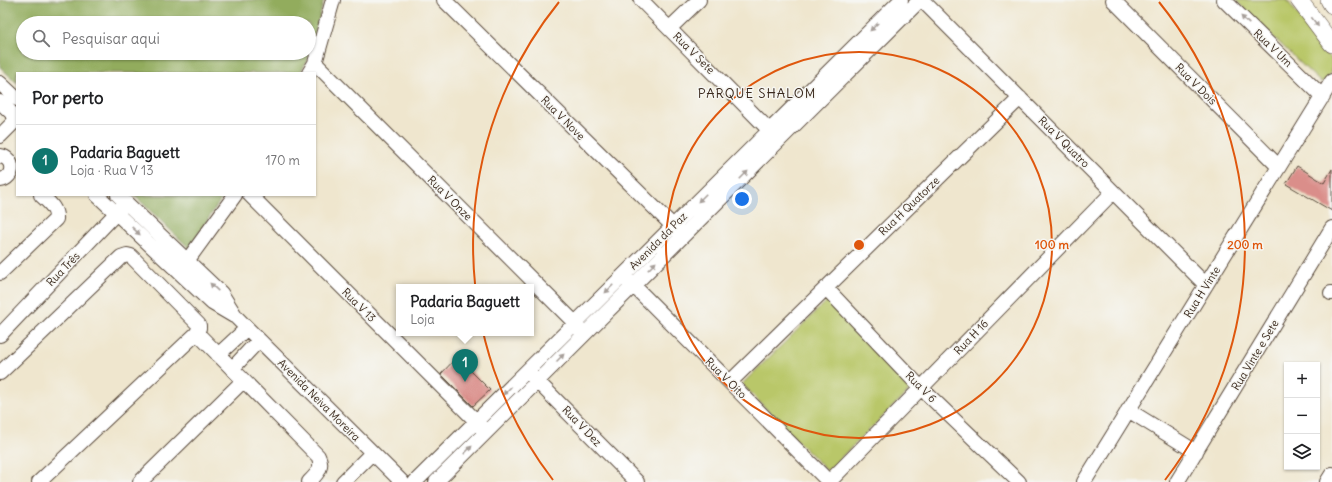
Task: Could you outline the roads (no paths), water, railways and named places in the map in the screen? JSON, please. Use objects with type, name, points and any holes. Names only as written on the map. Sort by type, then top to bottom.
[{"type":"main road","points":[[1299,0],[1332,44]]},
{"type":"main road","points":[[1329,0],[1332,4]]},
{"type":"street","points":[[316,55],[333,0]]},
{"type":"street","name":"Rua V Nove","points":[[444,0],[678,231]]},
{"type":"street","name":"Rua V Sete","points":[[641,0],[774,135]]},
{"type":"street","points":[[670,28],[699,0]]},
{"type":"street","name":"Avenida da Paz","points":[[441,480],[486,432],[532,376],[774,135],[901,0]]},
{"type":"street","name":"Avenida da Paz","points":[[774,135],[921,0]]},
{"type":"street","name":"Rua V Quatro","points":[[921,0],[1206,285]]},
{"type":"street","name":"Rua V Dois","points":[[1113,0],[1279,167]]},
{"type":"street","name":"Rua V Um","points":[[1224,0],[1327,95]]},
{"type":"street","name":"Rua V Onze","points":[[312,68],[580,328]]},
{"type":"street","name":"Rua H Vinte","points":[[1084,482],[1279,167],[1327,95],[1332,81]]},
{"type":"street","points":[[0,83],[15,97],[1,104],[16,118]]},
{"type":"street","name":"Rua H Quatorze","points":[[730,382],[1020,98]]},
{"type":"street","points":[[0,136],[16,120]]},
{"type":"street","points":[[0,156],[9,160],[11,164],[6,179]]},
{"type":"street","name":"Rua H 16","points":[[829,482],[1113,192]]},
{"type":"street","points":[[0,273],[56,219],[57,213],[54,208],[42,196]]},
{"type":"street","name":"Avenida Neiva Moreira","points":[[98,196],[212,303],[236,317]]},
{"type":"street","points":[[187,261],[234,196]]},
{"type":"street","name":"Rua V 13","points":[[251,196],[486,432]]},
{"type":"street","name":"Avenida Neiva Moreira","points":[[122,199],[221,294],[236,317],[246,328],[402,482]]},
{"type":"street","name":"Rua Três","points":[[0,335],[116,213],[122,199]]},
{"type":"street","name":"Rua Vinte e Sete","points":[[1178,482],[1332,228]]},
{"type":"street","points":[[0,373],[121,257],[127,254],[131,256],[198,323],[200,328],[197,333],[39,482]]},
{"type":"street","name":"Rua V Oito","points":[[628,280],[829,482]]},
{"type":"street","name":"Rua V 6","points":[[826,288],[921,388],[1019,482]]},
{"type":"street","points":[[218,355],[246,328]]},
{"type":"street","points":[[197,333],[319,459],[321,466],[320,470],[309,482]]},
{"type":"street","points":[[232,369],[259,340]]},
{"type":"street","name":"Avenida da Paz","points":[[415,482],[476,421],[532,376]]},
{"type":"street","name":"Rua V Dez","points":[[532,376],[637,482]]},
{"type":"street","points":[[140,482],[243,381]]},
{"type":"street","points":[[1128,410],[1196,452]]},
{"type":"street","points":[[343,482],[372,453]]},
{"type":"street","points":[[425,472],[441,480]]},
{"type":"street","points":[[1327,482],[1332,474]]},
{"type":"place","name":"Padaria Baguett","points":[[465,382]]},
{"type":"district","name":"PARQUE SHALOM","points":[[757,93]]}]
